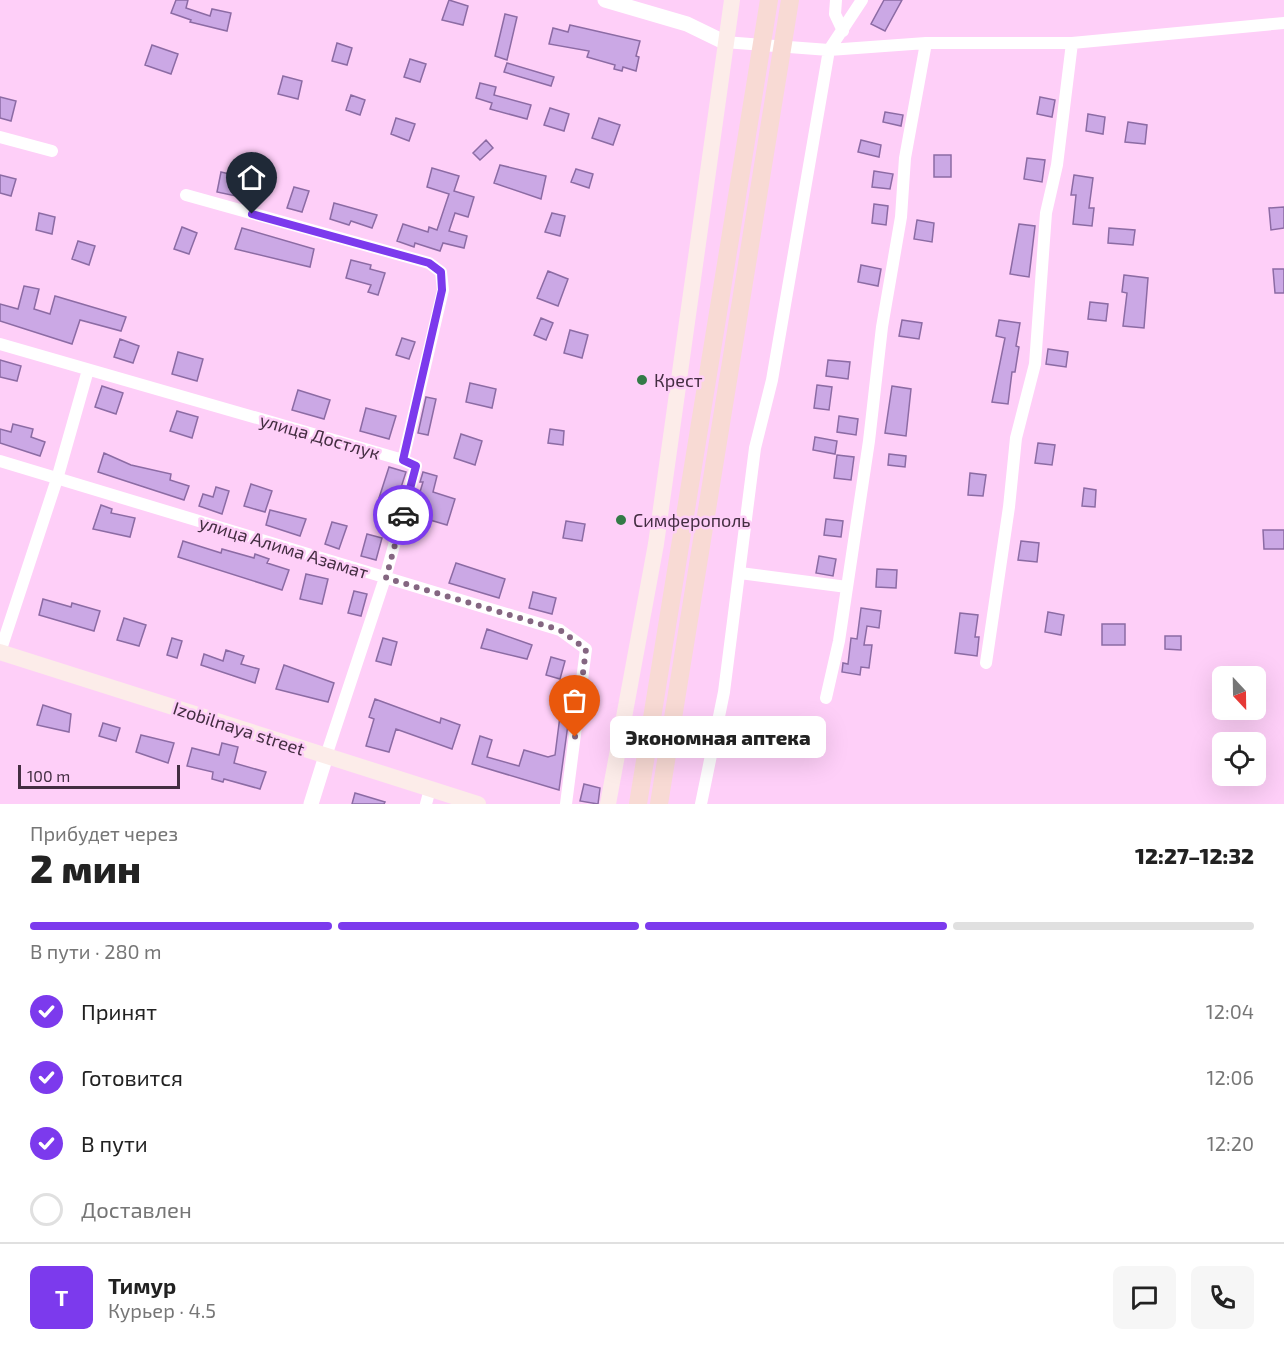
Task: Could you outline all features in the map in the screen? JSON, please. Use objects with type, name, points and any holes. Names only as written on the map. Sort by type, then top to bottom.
[{"type":"main road","points":[[608,803],[656,544],[702,230],[724,42],[732,0]]},
{"type":"main road","points":[[638,804],[770,0]]},
{"type":"main road","points":[[659,804],[727,372],[770,134],[790,0]]},
{"type":"main road","name":"Izobilnaya street","points":[[0,652],[326,756],[428,797],[478,804]]},
{"type":"street","points":[[604,0],[687,24],[724,42],[829,50],[926,43],[1072,43],[1284,23]]},
{"type":"street","points":[[836,0],[835,14],[843,31]]},
{"type":"street","points":[[701,804],[724,692],[755,448],[772,380],[829,50],[862,0]]},
{"type":"street","points":[[826,699],[847,587],[869,441],[882,327],[901,217],[905,158],[926,43]]},
{"type":"street","points":[[986,663],[1009,507],[1016,438],[1035,364],[1046,213],[1057,165],[1072,43]]},
{"type":"street","points":[[0,137],[52,151]]},
{"type":"street","points":[[186,195],[429,263],[441,272],[442,290],[403,460]]},
{"type":"street","name":"улица Достлук","points":[[0,344],[403,460],[416,466],[386,578],[326,756]]},
{"type":"street","points":[[0,652],[57,478],[88,370]]},
{"type":"street","name":"улица Алима Азамат","points":[[0,461],[560,630],[586,649],[566,804]]},
{"type":"street","points":[[740,573],[847,587]]},
{"type":"street","points":[[311,804],[326,756]]},
{"type":"building","points":[[176,0],[188,0],[186,8],[210,16],[212,9],[231,13],[227,31],[190,22],[191,20],[171,13]]},
{"type":"building","points":[[449,0],[468,6],[463,25],[442,20]]},
{"type":"building","points":[[884,0],[902,0],[885,31],[871,24]]},
{"type":"building","points":[[505,14],[517,17],[507,60],[495,56]]},
{"type":"building","points":[[570,25],[640,41],[636,56],[639,57],[636,71],[623,67],[622,71],[614,69],[615,65],[587,57],[589,51],[549,44],[553,28],[568,32]]},
{"type":"building","points":[[337,43],[352,48],[347,65],[332,61]]},
{"type":"building","points":[[152,45],[178,54],[171,74],[145,65]]},
{"type":"building","points":[[410,59],[426,64],[420,82],[404,77]]},
{"type":"building","points":[[507,63],[554,77],[551,86],[504,72]]},
{"type":"building","points":[[283,76],[302,81],[298,99],[278,94]]},
{"type":"building","points":[[480,83],[496,87],[494,95],[531,105],[527,119],[490,109],[492,103],[476,98]]},
{"type":"building","points":[[351,95],[365,100],[360,115],[346,110]]},
{"type":"building","points":[[0,97],[16,101],[11,121],[0,118]]},
{"type":"building","points":[[1040,97],[1055,100],[1052,117],[1037,114]]},
{"type":"building","points":[[550,108],[569,114],[564,131],[544,125]]},
{"type":"building","points":[[885,112],[903,115],[901,126],[883,122]]},
{"type":"building","points":[[1088,114],[1105,117],[1103,134],[1086,131]]},
{"type":"building","points":[[396,118],[415,124],[409,141],[391,134]]},
{"type":"building","points":[[599,118],[620,125],[613,145],[592,138]]},
{"type":"building","points":[[1128,122],[1147,125],[1145,144],[1125,142]]},
{"type":"building","points":[[486,140],[493,148],[480,160],[473,153]]},
{"type":"building","points":[[861,140],[881,145],[879,157],[858,152]]},
{"type":"building","points":[[934,155],[951,155],[951,177],[934,177]]},
{"type":"building","points":[[1027,158],[1045,160],[1042,182],[1024,179]]},
{"type":"building","points":[[500,165],[546,176],[541,199],[494,183]]},
{"type":"building","points":[[432,168],[459,176],[454,191],[474,197],[468,217],[455,213],[449,231],[467,236],[464,248],[443,243],[440,251],[415,243],[414,247],[397,241],[403,224],[428,232],[429,227],[437,230],[449,194],[427,187]]},
{"type":"building","points":[[576,169],[593,174],[589,188],[571,182]]},
{"type":"building","points":[[874,171],[893,174],[890,189],[872,187]]},
{"type":"building","points":[[221,172],[238,176],[237,182],[262,188],[259,201],[217,192]]},
{"type":"building","points":[[0,175],[16,179],[11,196],[0,193]]},
{"type":"building","points":[[1074,175],[1093,178],[1089,208],[1094,208],[1092,226],[1073,224],[1076,195],[1071,195]]},
{"type":"building","points":[[294,187],[309,191],[302,212],[287,208]]},
{"type":"building","points":[[334,203],[377,215],[372,228],[351,221],[349,225],[330,219]]},
{"type":"building","points":[[874,204],[888,206],[886,225],[872,223]]},
{"type":"building","points":[[1284,207],[1284,228],[1271,230],[1269,208]]},
{"type":"building","points":[[39,213],[55,217],[52,234],[36,230]]},
{"type":"building","points":[[552,213],[565,216],[560,236],[545,232]]},
{"type":"building","points":[[917,220],[934,223],[932,242],[914,239]]},
{"type":"building","points":[[1019,224],[1035,226],[1029,277],[1010,274]]},
{"type":"building","points":[[182,227],[197,233],[189,254],[174,249]]},
{"type":"building","points":[[242,228],[314,249],[310,267],[235,249]]},
{"type":"building","points":[[1109,228],[1135,230],[1133,245],[1108,243]]},
{"type":"building","points":[[78,241],[95,246],[89,265],[72,259]]},
{"type":"building","points":[[351,260],[371,265],[370,269],[385,273],[378,295],[368,292],[371,285],[346,278]]},
{"type":"building","points":[[861,265],[881,269],[878,286],[858,282]]},
{"type":"building","points":[[1273,269],[1284,269],[1284,293],[1275,293]]},
{"type":"building","points":[[548,271],[568,279],[558,306],[537,298]]},
{"type":"building","points":[[1124,275],[1148,278],[1144,328],[1123,326],[1127,293],[1122,292]]},
{"type":"building","points":[[24,286],[39,289],[34,309],[50,314],[55,296],[126,317],[121,331],[80,320],[72,344],[0,321],[0,304],[18,309]]},
{"type":"building","points":[[1090,302],[1108,304],[1106,321],[1088,319]]},
{"type":"building","points":[[541,318],[553,323],[546,340],[534,335]]},
{"type":"building","points":[[902,320],[922,323],[919,339],[899,336]]},
{"type":"building","points":[[999,320],[1020,323],[1016,346],[1019,347],[1015,372],[1012,372],[1008,404],[992,402],[1005,338],[996,336]]},
{"type":"building","points":[[570,330],[588,335],[582,358],[564,353]]},
{"type":"building","points":[[402,338],[415,342],[409,359],[396,355]]},
{"type":"building","points":[[120,339],[139,346],[133,363],[114,357]]},
{"type":"building","points":[[1048,349],[1068,352],[1066,367],[1046,364]]},
{"type":"building","points":[[178,352],[203,359],[197,381],[172,374]]},
{"type":"building","points":[[0,360],[21,366],[17,381],[0,377]]},
{"type":"building","points":[[828,360],[850,362],[848,379],[826,376]]},
{"type":"building","points":[[470,383],[496,389],[492,408],[466,402]]},
{"type":"building","points":[[817,385],[832,387],[829,410],[814,408]]},
{"type":"building","points":[[102,386],[123,393],[116,414],[95,407]]},
{"type":"building","points":[[892,386],[911,389],[906,436],[885,433]]},
{"type":"building","points":[[298,390],[330,400],[324,419],[292,410]]},
{"type":"building","points":[[426,397],[436,399],[428,435],[418,433]]},
{"type":"building","points":[[366,408],[396,416],[389,439],[360,431]]},
{"type":"building","points":[[177,411],[198,417],[192,438],[170,431]]},
{"type":"building","points":[[839,416],[858,419],[856,435],[837,432]]},
{"type":"building","points":[[13,424],[33,429],[31,437],[45,442],[40,456],[0,443],[0,429],[11,432]]},
{"type":"building","points":[[550,429],[564,431],[563,445],[548,443]]},
{"type":"building","points":[[461,434],[482,441],[475,465],[454,458]]},
{"type":"building","points":[[815,437],[837,441],[835,454],[813,450]]},
{"type":"building","points":[[1038,443],[1055,445],[1052,465],[1035,463]]},
{"type":"building","points":[[104,453],[131,465],[171,474],[170,480],[189,486],[184,500],[98,472]]},
{"type":"building","points":[[889,454],[906,456],[905,467],[888,465]]},
{"type":"building","points":[[837,455],[854,457],[851,480],[834,478]]},
{"type":"building","points":[[389,467],[406,472],[396,503],[379,498]]},
{"type":"building","points":[[423,472],[437,476],[433,492],[455,499],[447,525],[413,515],[423,482],[420,482]]},
{"type":"building","points":[[970,473],[986,475],[983,496],[968,495]]},
{"type":"building","points":[[251,484],[272,491],[265,512],[244,506]]},
{"type":"building","points":[[216,487],[229,491],[222,514],[199,506],[203,494],[213,497]]},
{"type":"building","points":[[1084,488],[1096,490],[1095,507],[1082,506]]},
{"type":"building","points":[[101,505],[112,509],[111,513],[135,518],[130,537],[93,529]]},
{"type":"building","points":[[270,510],[306,519],[300,536],[266,525]]},
{"type":"building","points":[[826,519],[843,521],[841,537],[824,535]]},
{"type":"building","points":[[566,521],[585,524],[582,541],[563,538]]},
{"type":"building","points":[[332,522],[347,526],[339,549],[325,544]]},
{"type":"building","points":[[1263,530],[1284,530],[1284,549],[1264,549]]},
{"type":"building","points":[[367,534],[382,538],[376,560],[361,556]]},
{"type":"building","points":[[183,541],[221,553],[222,549],[254,558],[255,554],[269,559],[267,563],[289,570],[282,590],[178,557]]},
{"type":"building","points":[[1021,541],[1039,543],[1037,562],[1018,560]]},
{"type":"building","points":[[819,556],[836,559],[833,576],[816,573]]},
{"type":"building","points":[[456,563],[505,579],[499,598],[449,583]]},
{"type":"building","points":[[877,569],[897,570],[896,588],[876,587]]},
{"type":"building","points":[[306,574],[328,579],[322,604],[300,599]]},
{"type":"building","points":[[354,591],[367,594],[361,616],[348,613]]},
{"type":"building","points":[[533,592],[556,598],[552,614],[529,608]]},
{"type":"building","points":[[43,599],[71,607],[72,603],[100,611],[94,631],[39,615]]},
{"type":"building","points":[[861,608],[881,611],[879,628],[867,626],[864,645],[872,645],[869,668],[861,667],[860,675],[842,672],[843,663],[848,664],[851,638],[857,639]]},
{"type":"building","points":[[1048,612],[1064,615],[1061,635],[1045,632]]},
{"type":"building","points":[[960,613],[978,615],[975,637],[979,637],[977,656],[955,653]]},
{"type":"building","points":[[124,618],[146,625],[139,646],[117,640]]},
{"type":"building","points":[[1102,624],[1125,624],[1125,645],[1102,645]]},
{"type":"building","points":[[487,629],[532,645],[527,659],[481,648]]},
{"type":"building","points":[[1165,636],[1181,636],[1181,650],[1165,649]]},
{"type":"building","points":[[172,638],[182,641],[177,658],[167,655]]},
{"type":"building","points":[[383,638],[397,642],[391,665],[376,661]]},
{"type":"building","points":[[226,650],[244,656],[241,664],[259,669],[255,683],[201,665],[204,654],[223,661]]},
{"type":"building","points":[[551,657],[565,661],[560,679],[546,675]]},
{"type":"building","points":[[284,665],[334,683],[328,702],[276,689]]},
{"type":"building","points":[[375,699],[440,723],[441,718],[460,725],[452,749],[396,729],[389,752],[366,746],[374,719],[369,717]]},
{"type":"building","points":[[43,705],[71,714],[69,732],[37,725]]},
{"type":"building","points":[[560,716],[569,717],[559,790],[472,764],[480,736],[492,740],[487,757],[519,766],[524,750],[548,757],[555,755]]},
{"type":"building","points":[[103,723],[120,728],[116,741],[99,736]]},
{"type":"building","points":[[141,735],[174,743],[168,763],[136,752]]},
{"type":"building","points":[[222,743],[238,747],[234,763],[266,772],[260,789],[224,779],[223,782],[212,779],[213,772],[187,766],[192,748],[219,755]]},
{"type":"building","points":[[584,784],[600,788],[598,804],[580,801]]},
{"type":"building","points":[[355,793],[385,802],[384,804],[352,804]]},
{"type":"way so far","points":[[403,515],[386,578],[560,630],[586,649],[575,737]]},
{"type":"place","name":"Крест","points":[[642,380]]},
{"type":"place","name":"Симферополь","points":[[621,520]]},
{"type":"place","name":"Экономная аптека","points":[[575,737]]},
{"type":"route","points":[[252,214],[429,263],[441,272],[442,290],[403,460],[416,466],[403,515]]}]
